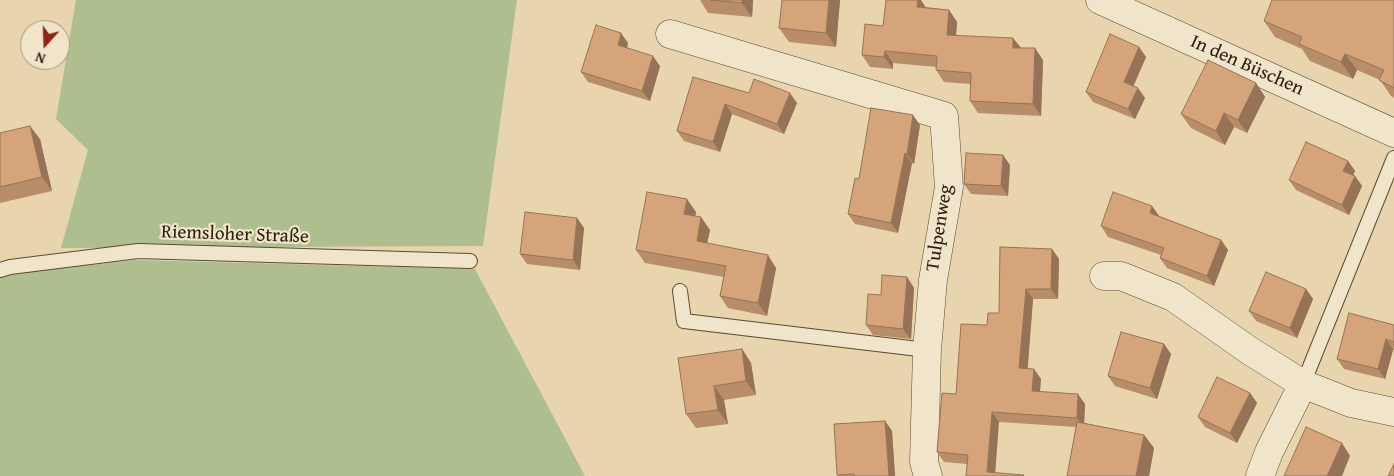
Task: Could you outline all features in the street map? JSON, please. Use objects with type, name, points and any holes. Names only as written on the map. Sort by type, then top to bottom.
[{"type":"street","name":"In den Büschen","points":[[1100,0],[1394,133]]},
{"type":"street","name":"Tulpenweg","points":[[670,34],[944,116],[949,187],[933,280],[928,350],[924,462],[928,476]]},
{"type":"street","points":[[1104,276],[1121,276],[1173,297],[1250,351],[1303,384],[1351,403],[1394,412]]},
{"type":"street","points":[[1260,476],[1269,452],[1303,384]]},
{"type":"lane","points":[[1303,384],[1394,158]]},
{"type":"lane","name":"Riemsloher Straße","points":[[0,270],[10,266],[138,251],[470,261]]},
{"type":"lane","points":[[680,291],[684,321],[928,350]]},
{"type":"green space","points":[[76,0],[517,0],[483,246],[61,248],[88,150],[56,119],[64,70],[70,70],[70,36]]},
{"type":"green space","points":[[135,260],[475,269],[585,476],[0,476],[0,278],[12,274]]},
{"type":"building","points":[[711,0],[742,0],[742,3]]},
{"type":"building","points":[[782,0],[829,0],[826,33],[779,28]]},
{"type":"building","points":[[886,0],[918,0],[917,7],[949,10],[947,35],[1013,38],[1013,48],[1035,48],[1033,104],[970,101],[971,73],[936,70],[937,56],[885,51],[884,57],[862,55],[865,24],[883,26]]},
{"type":"building","points":[[1272,0],[1394,0],[1394,88],[1379,80],[1384,70],[1345,54],[1341,62],[1299,44],[1302,37],[1264,21]]},
{"type":"building","points":[[596,25],[621,33],[618,45],[653,56],[642,91],[581,72]]},
{"type":"building","points":[[1110,34],[1139,47],[1124,82],[1138,88],[1128,109],[1086,92]]},
{"type":"building","points":[[1208,60],[1256,83],[1238,120],[1224,113],[1216,131],[1181,114]]},
{"type":"building","points":[[693,77],[749,93],[754,79],[790,93],[777,124],[725,104],[713,142],[677,131]]},
{"type":"building","points":[[871,108],[913,115],[907,154],[905,153],[891,223],[848,214],[855,178],[859,179]]},
{"type":"building","points":[[30,126],[42,177],[0,187],[0,133]]},
{"type":"building","points":[[1306,142],[1348,161],[1343,171],[1355,176],[1342,205],[1289,180]]},
{"type":"building","points":[[966,153],[1003,155],[1001,186],[964,184]]},
{"type":"building","points":[[647,192],[687,199],[684,214],[701,217],[697,241],[768,255],[758,303],[720,296],[726,266],[636,250]]},
{"type":"building","points":[[1113,192],[1152,206],[1150,213],[1221,240],[1207,276],[1160,258],[1164,248],[1101,226]]},
{"type":"building","points":[[525,212],[577,218],[573,260],[520,254]]},
{"type":"building","points":[[1000,247],[1052,249],[1051,289],[1026,289],[1019,368],[1034,369],[1032,391],[1078,394],[1077,418],[992,412],[987,472],[1024,475],[966,476],[968,455],[937,452],[942,393],[956,394],[961,324],[987,325],[988,313],[999,313]]},
{"type":"building","points":[[1266,272],[1306,289],[1290,328],[1249,311]]},
{"type":"building","points":[[882,275],[907,277],[903,329],[866,325],[868,294],[881,295]]},
{"type":"building","points":[[1349,313],[1394,325],[1394,342],[1386,339],[1378,369],[1337,359]]},
{"type":"building","points":[[1121,332],[1164,344],[1150,388],[1108,376]]},
{"type":"building","points":[[742,349],[746,381],[714,386],[718,410],[686,414],[678,358]]},
{"type":"building","points":[[1217,377],[1250,393],[1230,433],[1198,417]]},
{"type":"building","points":[[885,421],[889,476],[837,475],[834,424]]},
{"type":"building","points":[[1077,422],[1144,435],[1136,476],[1067,476]]},
{"type":"building","points":[[1306,427],[1342,443],[1327,476],[1284,476]]},
{"type":"building","points":[[1394,464],[1394,476],[1388,476]]}]
